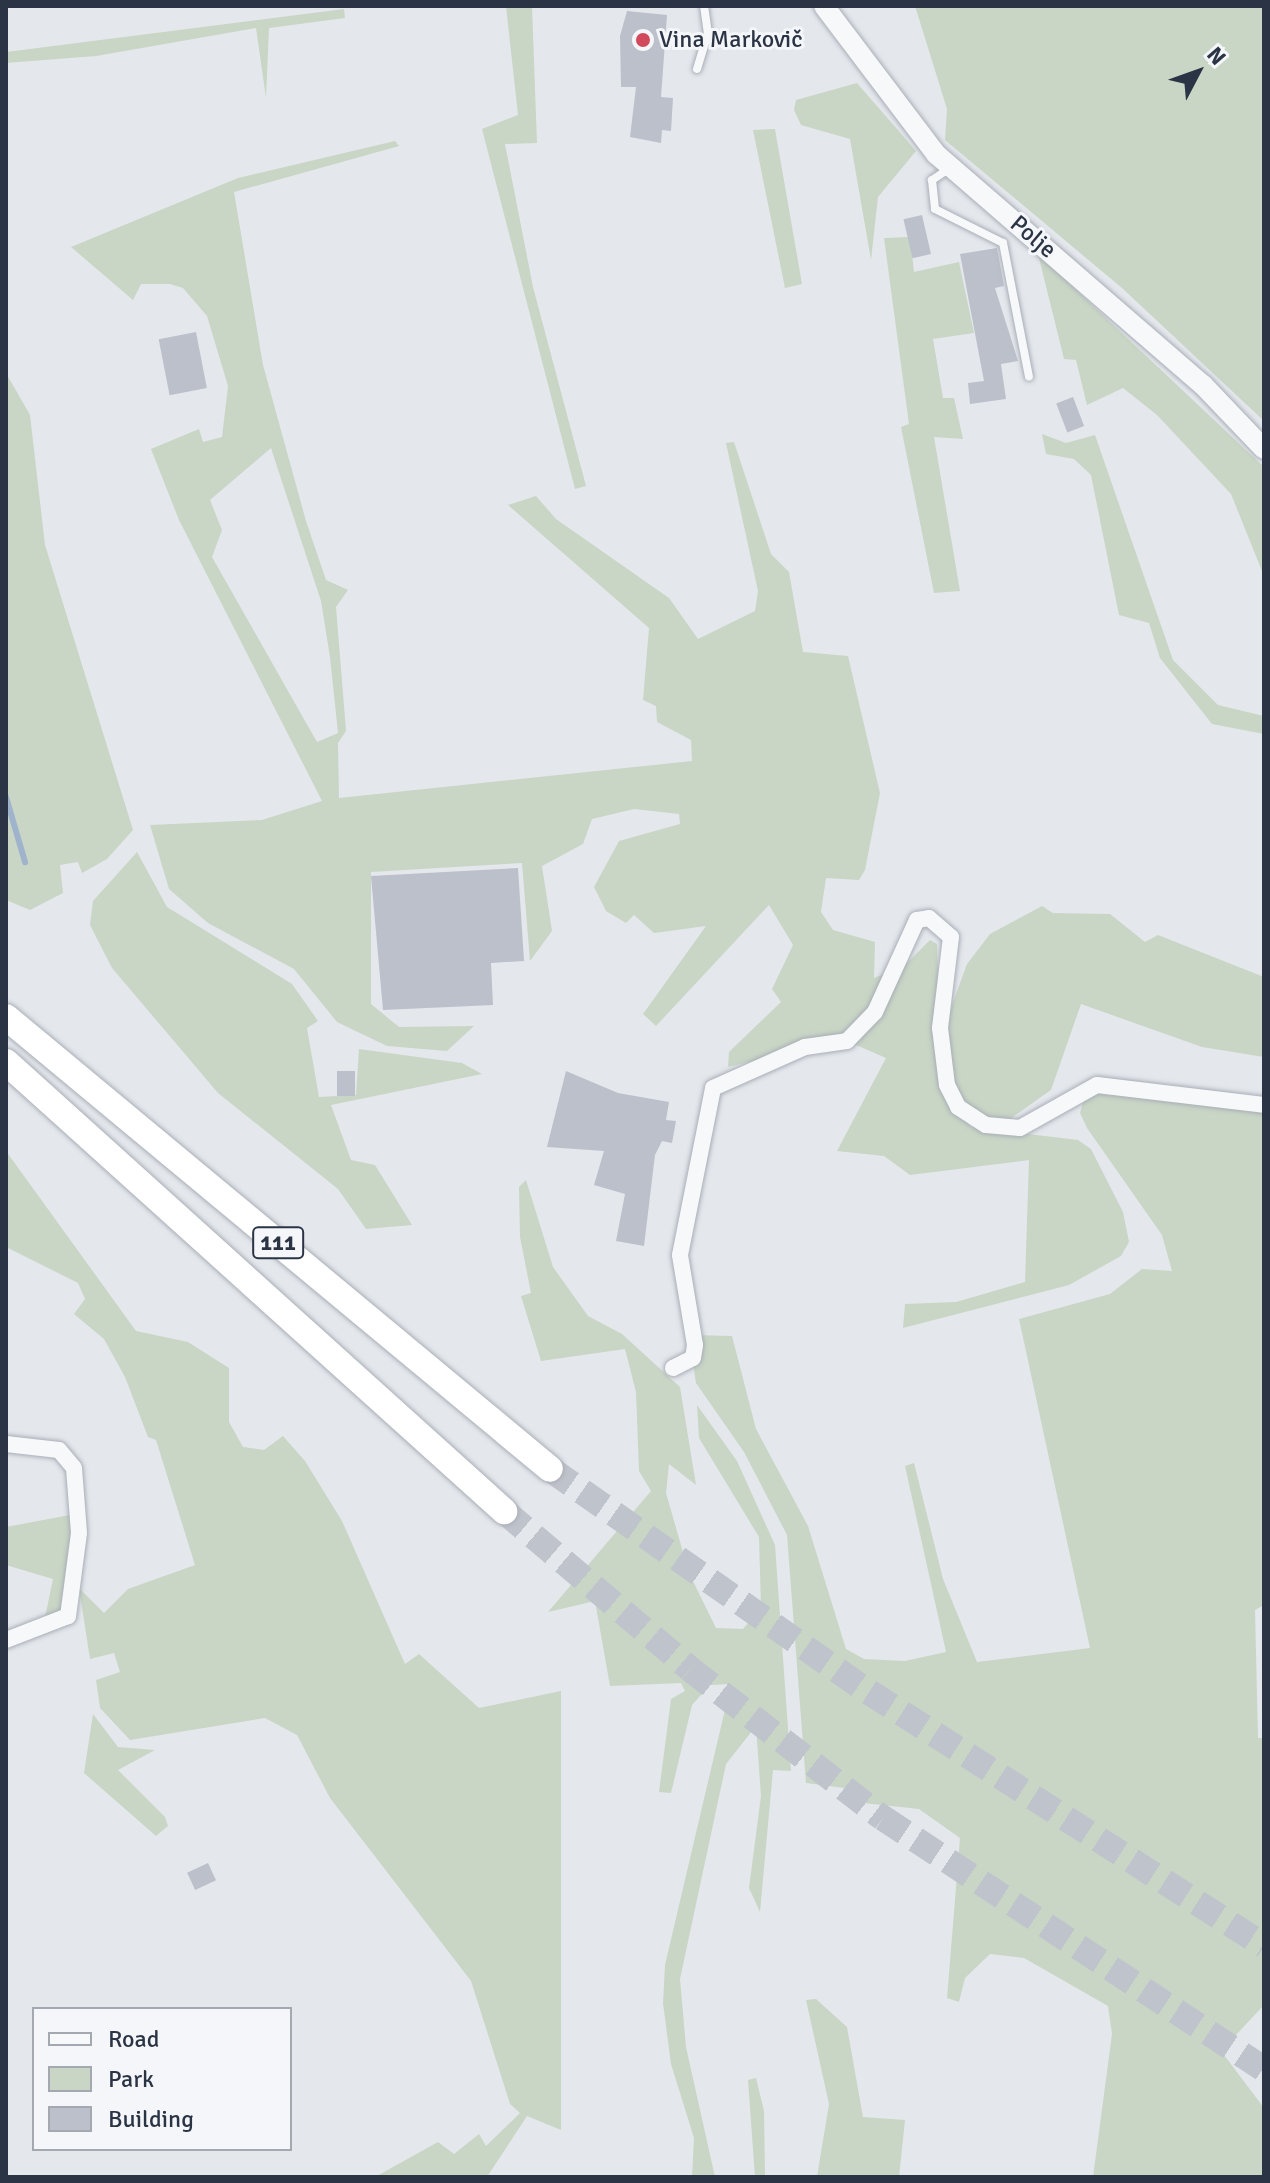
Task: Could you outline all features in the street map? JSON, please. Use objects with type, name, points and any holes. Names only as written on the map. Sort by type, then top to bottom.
[{"type":"highway","name":"111","points":[[6,1017],[550,1469]]},
{"type":"highway","name":"111","points":[[6,1062],[504,1511]]},
{"type":"street","name":"Polje","points":[[824,6],[903,117],[951,167],[1203,385],[1264,449]]},
{"type":"street","points":[[673,1368],[693,1358],[695,1345],[680,1255],[713,1088],[805,1047],[847,1041],[875,1012],[917,920],[929,918],[951,937],[940,1028],[947,1085],[958,1107],[986,1125],[1020,1128],[1097,1085],[1264,1105]]},
{"type":"street","points":[[6,1444],[59,1450],[74,1468],[79,1533],[68,1616],[6,1640]]},
{"type":"lane","points":[[697,69],[708,34],[704,6]]},
{"type":"lane","points":[[951,167],[932,180],[935,209],[1003,243],[1029,377]]},
{"type":"green space","points":[[506,6],[532,6],[537,143],[505,144],[533,287],[586,486],[575,489],[482,129],[518,115]]},
{"type":"green space","points":[[915,6],[1264,6],[1264,421],[1122,288],[945,140],[947,109]]},
{"type":"green space","points":[[344,9],[345,18],[269,28],[266,98],[256,28],[96,56],[6,63],[6,52]]},
{"type":"green space","points":[[857,83],[916,151],[878,197],[871,260],[850,139],[801,125],[794,110],[796,100]]},
{"type":"green space","points":[[775,129],[802,284],[785,288],[753,130]]},
{"type":"green space","points":[[395,141],[399,146],[234,192],[263,365],[306,521],[326,580],[348,590],[336,607],[346,731],[338,743],[339,798],[692,761],[691,740],[657,722],[656,706],[643,700],[649,628],[508,505],[536,496],[556,519],[669,598],[698,639],[755,611],[758,591],[726,443],[734,442],[771,554],[789,572],[803,652],[848,656],[880,793],[865,870],[859,880],[826,878],[821,912],[833,930],[875,942],[874,978],[905,965],[930,940],[937,944],[942,1092],[971,1127],[1078,1140],[1091,1149],[1123,1212],[1129,1242],[1121,1256],[1069,1285],[903,1328],[905,1304],[956,1302],[1025,1282],[1029,1160],[910,1175],[884,1156],[837,1151],[886,1058],[856,1045],[837,1040],[728,1067],[729,1052],[781,1002],[772,989],[793,945],[769,905],[656,1026],[643,1014],[706,926],[654,933],[634,915],[626,923],[606,911],[594,887],[619,841],[680,824],[679,814],[634,809],[592,819],[583,844],[542,866],[552,931],[530,961],[522,863],[371,872],[371,1004],[399,1027],[474,1026],[447,1051],[387,1046],[337,1022],[294,969],[208,923],[169,889],[150,825],[262,820],[322,801],[179,520],[151,449],[199,429],[203,442],[222,437],[228,386],[207,316],[183,288],[170,284],[141,284],[133,300],[71,247],[238,178]],"holes":[[[271,448],[321,601],[338,733],[317,742],[212,557],[222,530],[210,500]]]},
{"type":"green space","points":[[910,237],[914,272],[959,262],[974,333],[933,339],[943,398],[954,398],[963,439],[934,437],[960,591],[934,593],[901,427],[909,424],[884,238]]},
{"type":"green space","points":[[1038,254],[1264,467],[1264,576],[1231,494],[1157,415],[1123,388],[1087,405],[1076,360],[1064,359]]},
{"type":"green space","points":[[6,373],[30,415],[45,545],[133,830],[107,859],[82,873],[78,862],[60,865],[63,893],[30,910],[6,900]]},
{"type":"green space","points":[[1042,434],[1066,443],[1095,435],[1173,660],[1218,705],[1264,716],[1264,734],[1212,724],[1160,658],[1149,623],[1119,615],[1091,475],[1074,459],[1046,454]]},
{"type":"green space","points":[[137,852],[167,907],[292,984],[318,1021],[307,1028],[319,1097],[356,1095],[359,1049],[462,1063],[482,1074],[331,1105],[351,1160],[375,1165],[412,1225],[366,1229],[338,1189],[218,1093],[112,968],[90,925],[93,901]]},
{"type":"green space","points":[[1042,906],[1053,913],[1110,914],[1145,942],[1158,935],[1264,977],[1264,1057],[1202,1047],[1081,1004],[1051,1090],[1007,1121],[982,1120],[957,1097],[945,1029],[967,964],[990,934]]},
{"type":"green space","points":[[1086,1091],[1264,1111],[1264,1605],[1255,1610],[1258,1738],[1264,1738],[1264,2005],[1221,2051],[1264,2108],[1264,2177],[1093,2177],[1112,2034],[1108,2006],[1024,1958],[990,1954],[965,1978],[959,2002],[947,1998],[960,1838],[919,1809],[854,1802],[852,1789],[806,1783],[787,1535],[744,1452],[696,1383],[693,1335],[732,1336],[756,1429],[808,1526],[846,1649],[864,1659],[905,1661],[946,1652],[905,1466],[914,1463],[943,1579],[977,1662],[1090,1648],[1019,1319],[1110,1294],[1142,1269],[1172,1271],[1162,1235],[1087,1128],[1080,1113]]},
{"type":"green space","points":[[6,1151],[136,1331],[188,1342],[229,1368],[229,1422],[243,1447],[264,1450],[283,1436],[305,1461],[342,1521],[405,1664],[419,1654],[479,1708],[561,1691],[561,2130],[527,2116],[487,2177],[375,2177],[438,2142],[454,2154],[479,2134],[486,2146],[520,2113],[510,2104],[471,1981],[330,1798],[297,1735],[265,1718],[130,1740],[100,1708],[96,1680],[120,1672],[114,1653],[90,1659],[79,1588],[104,1613],[128,1589],[195,1565],[156,1440],[148,1437],[125,1377],[104,1339],[74,1314],[85,1299],[78,1283],[6,1247]]},
{"type":"green space","points":[[526,1180],[553,1267],[588,1316],[622,1334],[680,1387],[696,1485],[669,1464],[666,1493],[689,1573],[716,1628],[743,1629],[761,1608],[759,1537],[699,1438],[697,1405],[737,1461],[775,1545],[791,1771],[773,1770],[760,1912],[749,1888],[761,1796],[756,1726],[726,1764],[680,1979],[686,2047],[715,2177],[692,2177],[694,2138],[671,2064],[663,2003],[665,1965],[731,1684],[710,1685],[692,1705],[671,1793],[659,1792],[671,1699],[685,1691],[681,1683],[610,1686],[595,1601],[548,1612],[651,1491],[639,1471],[636,1392],[625,1349],[541,1361],[521,1296],[531,1293],[520,1237],[519,1187]]},
{"type":"green space","points":[[75,1514],[66,1609],[43,1627],[53,1579],[6,1565],[6,1527]]},
{"type":"green space","points":[[93,1714],[118,1747],[155,1750],[118,1770],[165,1817],[168,1826],[156,1836],[84,1773]]},
{"type":"green space","points":[[816,1999],[847,2027],[863,2117],[905,2120],[899,2177],[817,2177],[829,2104],[806,2000]]},
{"type":"green space","points":[[756,2078],[764,2111],[765,2177],[755,2177],[748,2080]]},
{"type":"building","points":[[627,11],[667,15],[661,97],[673,98],[671,131],[662,130],[661,143],[630,137],[636,87],[621,87],[620,36]]},
{"type":"building","points":[[922,215],[931,254],[912,258],[903,219]]},
{"type":"building","points":[[997,248],[1004,286],[995,288],[1018,361],[1001,364],[1006,399],[970,404],[968,383],[984,381],[960,254]]},
{"type":"building","points":[[196,332],[207,388],[170,395],[159,339]]},
{"type":"building","points":[[1073,397],[1084,426],[1067,432],[1056,403]]},
{"type":"building","points":[[518,868],[524,961],[491,963],[493,1005],[383,1010],[371,876]]},
{"type":"building","points":[[337,1071],[355,1071],[355,1096],[337,1096]]},
{"type":"building","points":[[566,1071],[618,1093],[669,1102],[666,1120],[676,1121],[672,1143],[662,1141],[655,1155],[644,1246],[616,1241],[625,1194],[594,1185],[604,1151],[547,1147]]},
{"type":"building","points":[[208,1863],[216,1880],[195,1890],[187,1873]]},
{"type":"waterway","points":[[6,797],[25,862]]},
{"type":"tunnel","points":[[550,1469],[869,1692],[1264,1946]]},
{"type":"tunnel","points":[[504,1511],[690,1669],[883,1818],[1264,2069]]},
{"type":"place","name":"Vina Markovič","points":[[643,40]]}]
